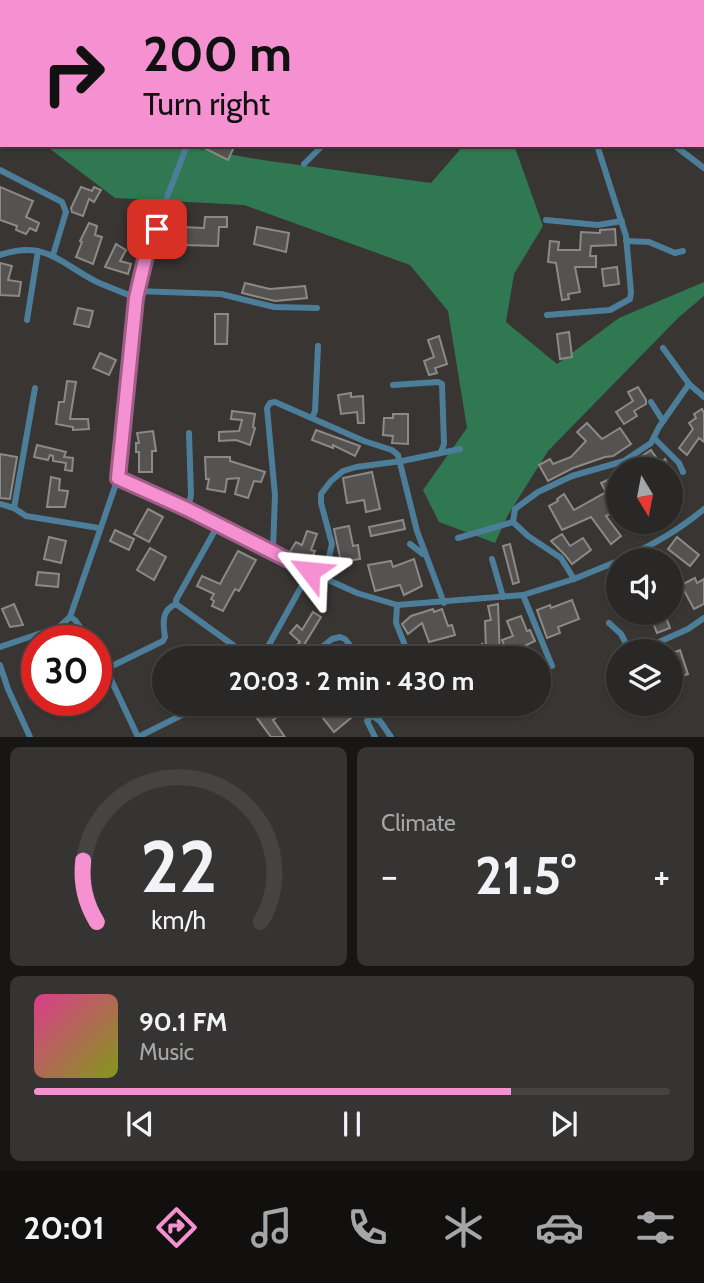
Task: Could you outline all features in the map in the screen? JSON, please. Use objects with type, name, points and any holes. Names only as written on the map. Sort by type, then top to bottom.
[{"type":"street","points":[[0,647],[59,627],[70,617],[118,478],[136,294],[148,247],[186,147]]},
{"type":"street","points":[[304,164],[321,147]]},
{"type":"street","points":[[547,315],[610,310],[630,299],[622,221],[598,147]]},
{"type":"street","points":[[677,147],[704,168]]},
{"type":"street","points":[[0,170],[62,202],[66,212],[53,255]]},
{"type":"street","points":[[546,220],[598,225],[622,221]]},
{"type":"street","points":[[626,241],[649,242],[675,253],[683,251]]},
{"type":"street","points":[[0,255],[23,250],[53,255],[95,281],[136,294],[221,295],[274,307],[317,308]]},
{"type":"street","points":[[27,320],[38,251]]},
{"type":"street","points":[[312,418],[315,411],[318,345]]},
{"type":"street","points":[[663,348],[689,384],[704,397]]},
{"type":"street","points":[[393,385],[442,384],[444,444],[441,452]]},
{"type":"street","points":[[513,522],[515,509],[538,492],[572,476],[624,461],[651,443],[689,384]]},
{"type":"street","points":[[14,508],[35,388]]},
{"type":"street","points":[[274,551],[275,495],[267,408],[270,403],[275,402],[364,441],[392,450],[402,461],[410,507],[425,556],[444,603]]},
{"type":"street","points":[[651,402],[663,421]]},
{"type":"street","points":[[187,509],[191,495],[189,433]]},
{"type":"street","points":[[654,438],[674,457]]},
{"type":"street","points":[[324,578],[332,544],[321,494],[343,471],[460,449]]},
{"type":"street","points":[[118,478],[274,551],[324,578],[357,593],[397,605],[523,595],[606,566]]},
{"type":"street","points":[[0,504],[14,508],[26,516],[99,528]]},
{"type":"street","points":[[647,548],[685,525],[704,509]]},
{"type":"street","points":[[458,538],[513,522]]},
{"type":"street","points":[[513,522],[528,536],[561,558],[574,579]]},
{"type":"street","points":[[176,604],[218,525]]},
{"type":"street","points":[[410,544],[425,556]]},
{"type":"street","points":[[492,559],[503,597]]},
{"type":"street","points":[[272,646],[310,571]]},
{"type":"street","points":[[523,595],[552,666]]},
{"type":"street","points":[[176,604],[234,646]]},
{"type":"street","points":[[112,665],[163,641],[163,620],[170,606],[176,604]]},
{"type":"street","points":[[397,605],[396,623],[405,646]]},
{"type":"street","points":[[70,617],[78,625]]},
{"type":"street","points":[[666,639],[704,618]]},
{"type":"street","points":[[611,625],[624,639]]},
{"type":"street","points":[[323,646],[340,637],[351,646]]},
{"type":"street","points":[[0,665],[30,737]]},
{"type":"street","points":[[112,681],[138,737],[180,716]]},
{"type":"street","points":[[371,716],[367,721],[375,737]]},
{"type":"street","points":[[373,716],[391,737]]},
{"type":"green space","points":[[48,147],[187,147],[431,183],[462,147],[515,147],[543,226],[514,274],[506,322],[557,364],[619,318],[704,282],[704,296],[678,318],[548,451],[508,515],[495,543],[439,522],[423,490],[467,428],[448,311],[410,265],[244,205],[115,198]]},
{"type":"building","points":[[202,147],[234,147],[228,160]]},
{"type":"building","points":[[0,187],[33,201],[26,217],[39,223],[36,231],[30,228],[26,234],[16,230],[17,226],[0,220]]},
{"type":"building","points":[[81,187],[92,191],[94,187],[101,190],[94,202],[89,199],[83,216],[72,212],[71,208]]},
{"type":"building","points":[[205,217],[227,217],[227,227],[219,227],[218,246],[182,245],[183,227],[204,228]]},
{"type":"building","points":[[89,223],[97,226],[95,235],[102,237],[93,264],[76,257]]},
{"type":"building","points":[[257,227],[289,233],[286,252],[254,244]]},
{"type":"building","points":[[615,229],[616,245],[591,246],[590,256],[596,256],[596,267],[575,267],[580,292],[568,294],[569,299],[562,300],[556,263],[548,262],[550,241],[559,242],[558,250],[580,250],[581,232],[600,233],[600,230]]},
{"type":"building","points":[[116,244],[126,250],[120,261],[131,264],[128,274],[105,267]]},
{"type":"building","points":[[0,263],[12,266],[8,280],[21,282],[19,296],[0,295]]},
{"type":"building","points":[[617,267],[619,284],[604,286],[602,269]]},
{"type":"building","points":[[245,283],[270,289],[305,286],[307,298],[275,301],[242,293]]},
{"type":"building","points":[[78,308],[93,311],[89,327],[74,324]]},
{"type":"building","points":[[215,314],[228,314],[227,344],[215,344]]},
{"type":"building","points":[[569,332],[572,357],[560,359],[557,334]]},
{"type":"building","points":[[439,336],[447,364],[435,368],[437,373],[429,375],[424,361],[434,357],[428,340]]},
{"type":"building","points":[[100,353],[116,360],[109,375],[93,368]]},
{"type":"building","points":[[67,381],[76,382],[70,419],[88,419],[89,429],[73,430],[73,427],[56,424],[59,402],[64,402]]},
{"type":"building","points":[[638,387],[646,404],[634,411],[637,416],[624,424],[616,412],[633,401],[628,392]]},
{"type":"building","points":[[351,393],[351,397],[363,396],[364,423],[358,423],[357,412],[341,414],[338,395]]},
{"type":"building","points":[[702,409],[704,442],[699,438],[687,455],[679,448],[693,429],[689,423],[696,418],[694,414]]},
{"type":"building","points":[[232,411],[255,414],[255,428],[250,445],[236,440],[219,441],[219,432],[239,431],[242,420],[231,419]]},
{"type":"building","points":[[393,414],[408,414],[408,444],[392,443],[393,436],[383,435],[384,418],[393,418]]},
{"type":"building","points":[[587,423],[602,439],[620,428],[631,444],[613,456],[573,468],[548,481],[539,465],[550,459],[553,464],[571,457],[586,441],[577,432]]},
{"type":"building","points":[[316,430],[360,446],[355,456],[333,445],[333,448],[312,440]]},
{"type":"building","points":[[153,431],[156,451],[152,451],[152,472],[139,472],[137,433]]},
{"type":"building","points":[[37,445],[66,452],[64,457],[73,458],[72,471],[65,470],[66,463],[53,461],[53,456],[50,455],[48,460],[34,457]]},
{"type":"building","points":[[651,450],[656,457],[643,457]]},
{"type":"building","points":[[0,454],[17,457],[10,499],[0,498]]},
{"type":"building","points":[[205,457],[230,457],[230,461],[265,472],[261,482],[254,481],[248,498],[235,494],[239,478],[227,479],[225,492],[207,489],[209,479],[206,479]]},
{"type":"building","points":[[372,472],[380,509],[366,512],[364,500],[347,503],[343,478]]},
{"type":"building","points":[[51,477],[60,479],[59,490],[68,491],[65,507],[47,507]]},
{"type":"building","points":[[606,492],[606,534],[621,536],[611,544],[591,517],[562,530],[549,506],[564,494],[574,510]]},
{"type":"building","points":[[148,509],[163,517],[149,542],[134,534]]},
{"type":"building","points":[[403,520],[405,529],[371,536],[369,527]]},
{"type":"building","points":[[349,526],[353,546],[358,545],[360,559],[341,562],[334,529]]},
{"type":"building","points":[[115,530],[134,539],[129,550],[110,541]]},
{"type":"building","points":[[307,531],[317,534],[311,550],[315,551],[310,562],[289,553],[296,542],[302,545]]},
{"type":"building","points":[[562,534],[570,546],[583,538],[591,550],[572,564],[551,541]]},
{"type":"building","points":[[49,537],[66,541],[61,563],[44,559]]},
{"type":"building","points":[[677,537],[699,555],[690,566],[683,561],[683,548],[669,548]]},
{"type":"building","points":[[510,544],[519,582],[513,584],[503,546]]},
{"type":"building","points":[[150,548],[166,557],[154,580],[137,570]]},
{"type":"building","points":[[238,551],[256,560],[239,591],[235,589],[223,611],[212,606],[214,601],[211,599],[214,594],[197,586],[202,576],[220,584]]},
{"type":"building","points":[[414,559],[422,586],[404,595],[400,585],[375,591],[368,565],[391,561],[393,567]]},
{"type":"building","points":[[38,572],[59,574],[58,587],[36,585]]},
{"type":"building","points":[[695,578],[697,583],[704,579],[704,604],[694,609],[683,584]]},
{"type":"building","points":[[572,600],[579,619],[558,627],[560,633],[547,638],[537,610]]},
{"type":"building","points":[[14,604],[23,625],[10,627],[2,609]]},
{"type":"building","points":[[498,604],[500,646],[486,646],[485,621],[491,620],[488,606]]},
{"type":"building","points":[[433,609],[434,612],[442,609],[448,626],[452,625],[455,635],[429,642],[422,623],[408,634],[402,624],[411,616]]},
{"type":"building","points":[[313,612],[321,617],[303,646],[296,646],[300,642],[290,633],[297,625],[302,630]]},
{"type":"building","points":[[521,616],[535,641],[525,646],[505,646],[502,640],[513,636],[507,621]]},
{"type":"building","points":[[654,625],[669,625],[670,628],[657,633]]},
{"type":"building","points":[[683,659],[688,674],[683,676]]},
{"type":"building","points":[[255,716],[279,716],[273,720],[285,737],[271,737]]},
{"type":"building","points":[[321,716],[353,716],[334,732]]},
{"type":"route","points":[[157,229],[148,247],[136,298],[118,478],[274,551],[310,571]]}]
